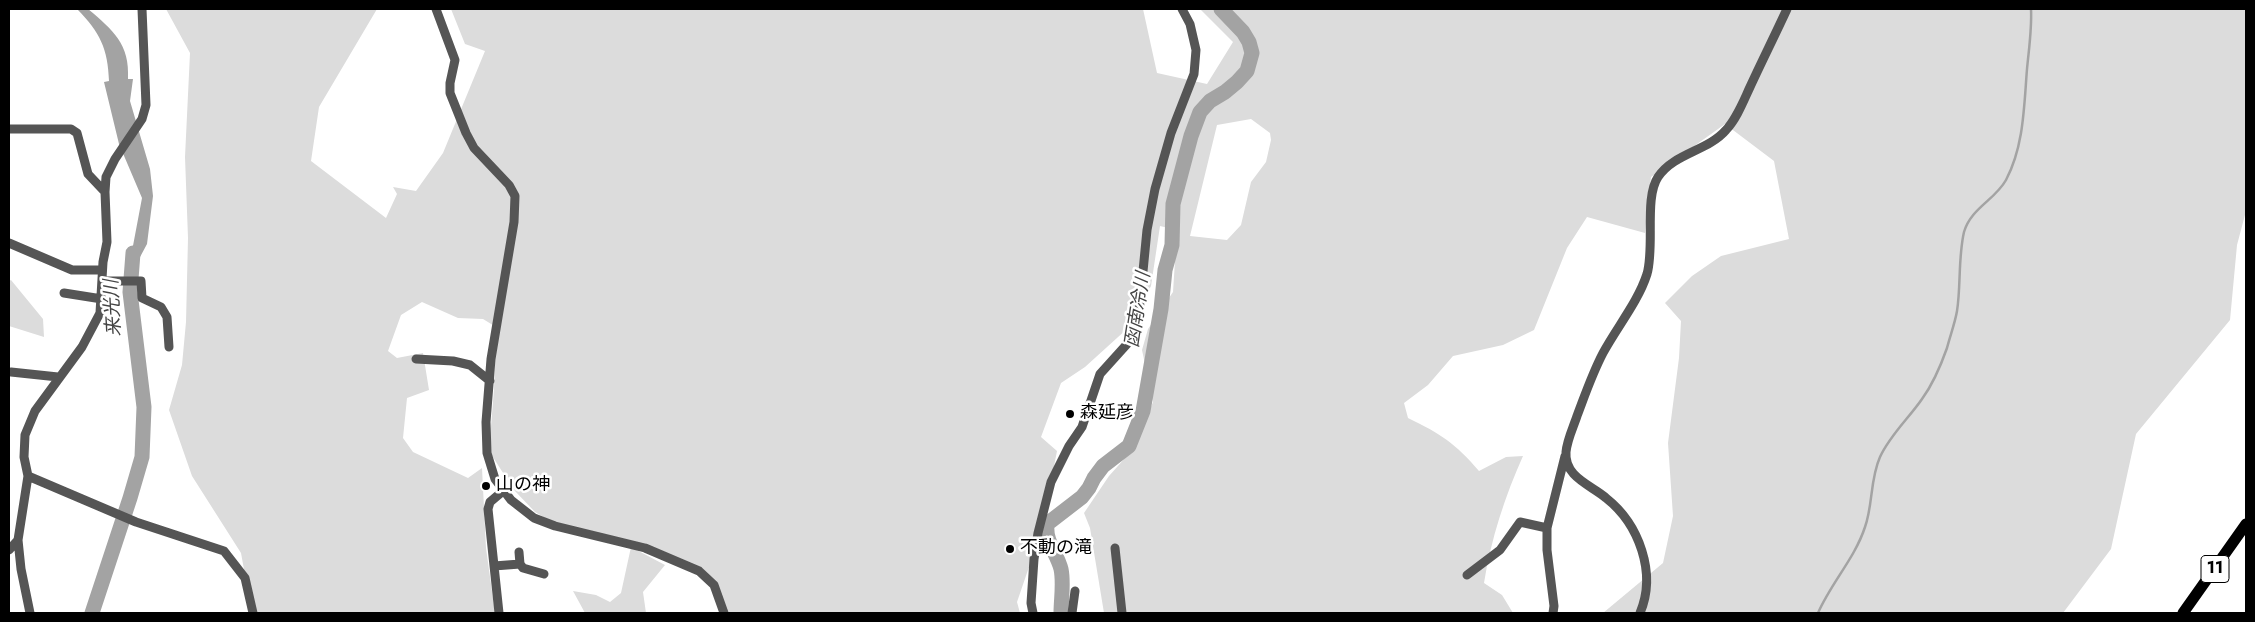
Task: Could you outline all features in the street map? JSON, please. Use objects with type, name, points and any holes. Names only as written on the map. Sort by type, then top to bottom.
[{"type":"main road","name":"11","points":[[2183,613],[2246,524]]},
{"type":"street","points":[[30,613],[21,570],[18,540],[28,476],[24,450],[28,425],[58,377],[96,324],[102,299],[102,270],[107,242],[104,192],[106,177],[115,159],[142,119],[147,94],[142,9]]},
{"type":"street","points":[[436,9],[455,60],[450,93],[466,133],[474,148],[509,185],[514,196],[514,222],[491,359],[485,436],[487,452],[495,478],[503,491],[534,518],[570,530],[645,548],[698,571],[714,585],[724,613]]},
{"type":"street","points":[[1033,613],[1031,603],[1034,559],[1038,533],[1052,482],[1069,446],[1082,427],[1100,374],[1137,333],[1147,230],[1154,189],[1171,133],[1194,74],[1196,50],[1190,24],[1182,9]]},
{"type":"street","points":[[1553,613],[1554,606],[1547,550],[1547,528],[1566,453],[1591,378],[1603,353],[1642,287],[1648,272],[1652,193],[1657,178],[1668,164],[1725,131],[1741,104],[1787,9]]},
{"type":"street","points":[[9,129],[71,129],[77,133],[88,174],[104,192]]},
{"type":"street","points":[[9,243],[72,270],[102,270]]},
{"type":"street","points":[[102,281],[141,281],[142,298],[161,307],[167,317],[169,347]]},
{"type":"street","points":[[64,293],[102,299]]},
{"type":"street","points":[[416,359],[453,361],[470,365],[490,381]]},
{"type":"street","points":[[11,372],[58,377]]},
{"type":"street","points":[[1566,453],[1568,467],[1576,478],[1607,498],[1629,522],[1638,539],[1647,580],[1646,594],[1640,613]]},
{"type":"street","points":[[28,476],[136,522],[224,551],[245,578],[253,613]]},
{"type":"street","points":[[499,613],[488,509],[490,502],[503,491]]},
{"type":"street","points":[[1467,575],[1500,550],[1520,522],[1547,528]]},
{"type":"street","points":[[9,550],[18,540]]},
{"type":"street","points":[[1115,548],[1122,613]]},
{"type":"street","points":[[519,552],[520,564],[524,568],[544,574]]},
{"type":"street","points":[[494,566],[520,564]]},
{"type":"street","points":[[1072,613],[1075,591]]},
{"type":"shaded area","points":[[77,9],[88,9],[112,31],[123,47],[126,56],[128,79],[133,79],[130,101],[150,169],[153,196],[147,244],[132,272],[129,267],[142,198],[119,144],[104,82],[109,81],[107,59],[104,50],[92,25]]},
{"type":"shaded area","points":[[166,9],[377,9],[319,107],[311,161],[386,218],[397,194],[393,187],[416,191],[443,153],[485,51],[465,44],[451,9],[1143,9],[1157,73],[1207,84],[1233,42],[1200,9],[2246,9],[2246,211],[2237,245],[2230,320],[2136,434],[2111,549],[2063,613],[1603,613],[1663,563],[1673,516],[1668,443],[1679,358],[1681,321],[1665,303],[1692,276],[1721,256],[1789,239],[1774,161],[1725,124],[1651,177],[1645,233],[1587,217],[1567,248],[1534,330],[1503,345],[1453,356],[1428,385],[1404,403],[1408,418],[1447,440],[1479,471],[1506,457],[1523,456],[1499,518],[1484,583],[1502,595],[1513,613],[1104,613],[1090,528],[1084,513],[1109,476],[1134,448],[1153,402],[1142,350],[1148,329],[1173,292],[1177,230],[1160,226],[1151,286],[1128,328],[1085,367],[1061,383],[1041,437],[1057,451],[1041,532],[1017,602],[1020,613],[725,613],[706,573],[627,544],[566,530],[535,512],[514,490],[489,451],[496,327],[483,319],[458,318],[422,302],[401,315],[388,351],[397,358],[423,353],[429,390],[407,398],[403,438],[413,452],[468,478],[482,468],[486,548],[495,613],[252,613],[241,553],[192,476],[169,410],[182,365],[186,322],[188,238],[185,157],[190,53]],"holes":[[[1251,119],[1270,133],[1271,140],[1266,162],[1251,182],[1241,225],[1227,240],[1190,236],[1217,125]]]},
{"type":"shaded area","points":[[11,280],[43,319],[44,337],[9,326],[9,281]]},
{"type":"shaded area","points":[[631,547],[665,565],[643,592],[646,613],[585,613],[573,591],[596,595],[610,602],[621,593]]},
{"type":"waterway","name":"函南冷川","points":[[1061,613],[1062,574],[1048,536],[1047,524],[1082,497],[1103,466],[1129,446],[1143,411],[1161,309],[1165,270],[1172,245],[1173,204],[1191,136],[1200,112],[1210,101],[1225,92],[1247,71],[1252,53],[1249,42],[1243,32],[1221,9]]},
{"type":"waterway","points":[[1818,613],[1861,538],[1868,519],[1875,474],[1880,457],[1889,441],[1926,393],[1945,354],[1957,311],[1961,252],[1967,224],[1977,210],[2001,187],[2012,167],[2022,126],[2031,31],[2031,9]]},
{"type":"waterway","name":"来光川","points":[[92,613],[142,457],[144,407],[130,292],[133,253]]},
{"type":"place","name":"森延彦","points":[[1070,414]]},
{"type":"place","name":"山の神","points":[[486,486]]},
{"type":"place","name":"不動の滝","points":[[1010,549]]}]
